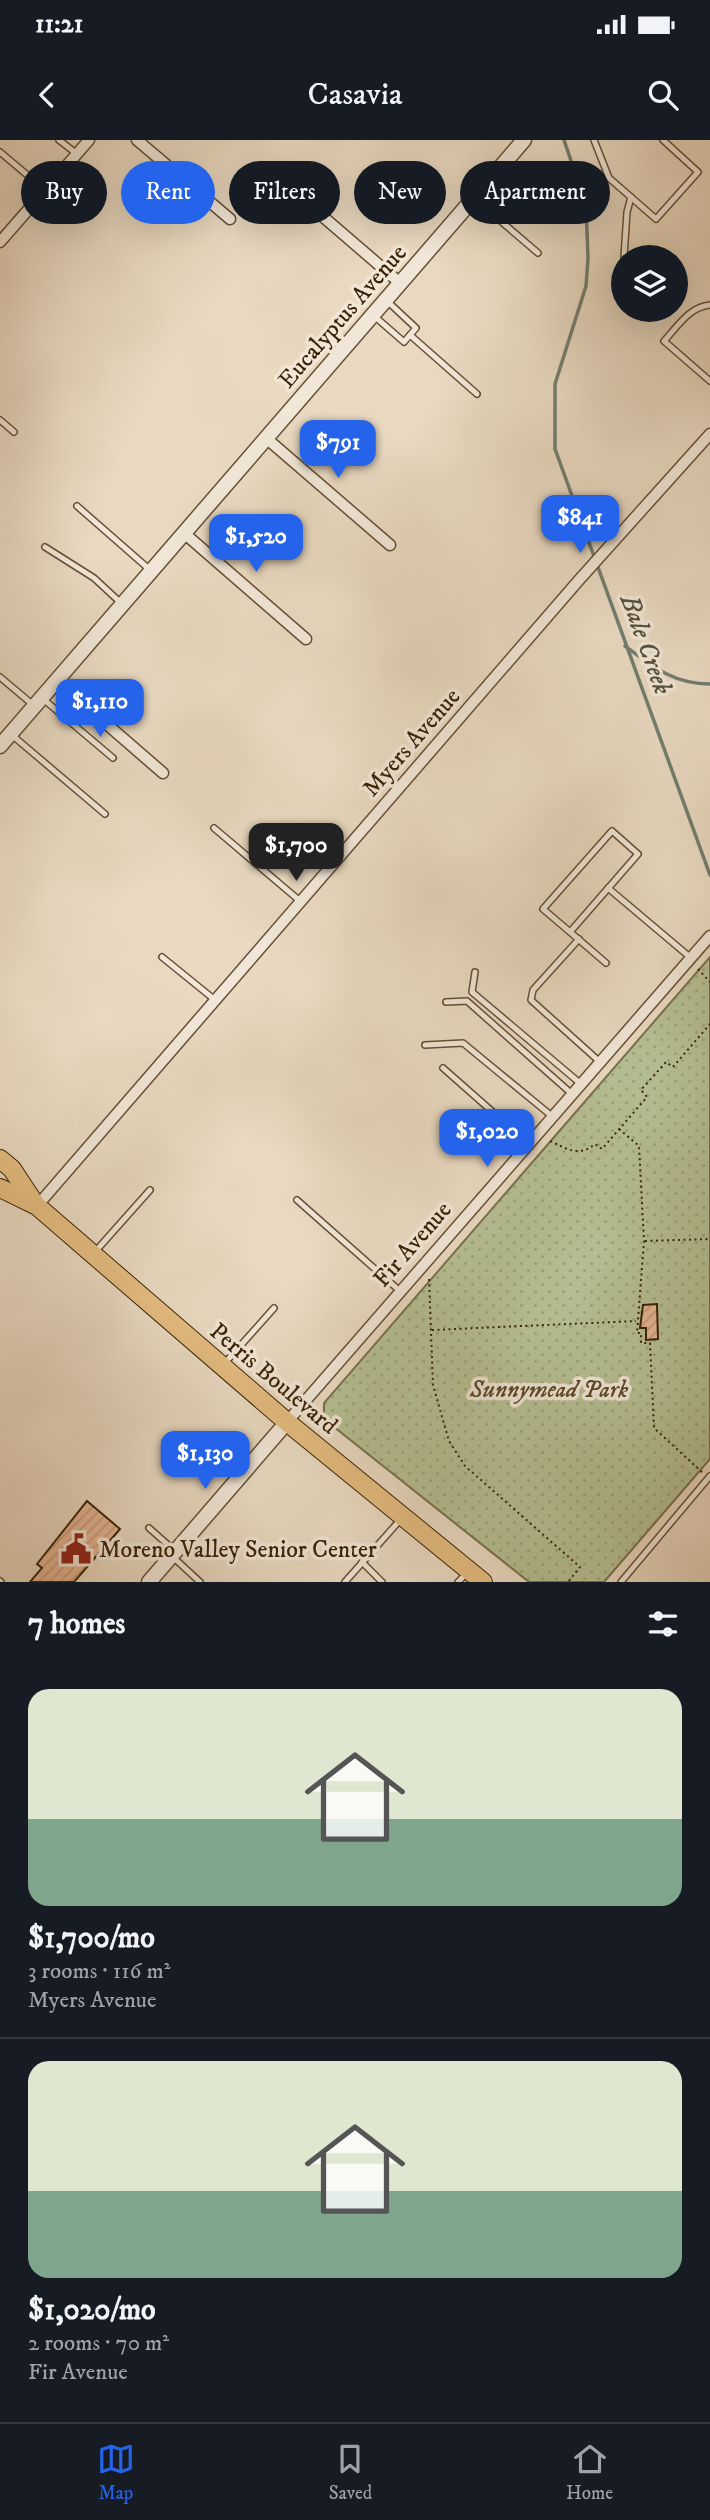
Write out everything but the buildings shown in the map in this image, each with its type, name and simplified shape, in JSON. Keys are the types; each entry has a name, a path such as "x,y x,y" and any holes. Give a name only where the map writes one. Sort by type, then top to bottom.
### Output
{"main road":[{"name":"Perris Boulevard","path":"0,1159 12,1169 37,1206 287,1422 403,1517 470,1578"},
{"name":"Perris Boulevard","path":"0,1188 37,1206"}],"street":[{"path":"137,140 229,218"},
{"name":"Eucalyptus Avenue","path":"506,161 524,140"},
{"path":"71,161 87,141"},
{"name":"Eucalyptus Avenue","path":"0,746 460,214"},
{"path":"0,242 21,218"},
{"path":"331,224 400,283"},
{"name":"Myers Avenue","path":"37,1206 579,580 710,434"},
{"path":"266,438 390,545"},
{"path":"184,533 306,639"},
{"path":"57,681 163,774"},
{"name":"Fir Avenue","path":"149,1582 710,936"}],"lane":[{"path":"59,140 77,154"},
{"path":"594,140 610,178 656,219 698,172 663,140"},
{"path":"0,152 21,170"},
{"path":"625,245 626,212 631,197"},
{"path":"504,224 538,253"},
{"path":"373,315 404,342 416,328 386,300"},
{"path":"710,305 700,306 689,314 664,341 710,381"},
{"path":"410,335 477,394"},
{"path":"0,420 14,432"},
{"path":"77,506 151,571"},
{"path":"45,547 94,578 123,604"},
{"path":"0,677 113,758"},
{"path":"10,734 105,814"},
{"path":"215,828 300,902"},
{"path":"570,932 638,854 612,831 543,909 606,963"},
{"path":"608,888 691,958"},
{"path":"579,939 533,990 531,1000 601,1062"},
{"path":"162,957 215,1000"},
{"path":"475,972 472,992 581,1084"},
{"path":"446,1002 467,1001 572,1094"},
{"path":"425,1045 463,1043 553,1117"},
{"path":"443,1068 529,1144"},
{"path":"92,1255 150,1190"},
{"path":"297,1200 401,1292"},
{"path":"222,1366 274,1308"},
{"path":"621,1582 707,1475"},
{"path":"345,1582 403,1517"},
{"path":"149,1528 200,1582"},
{"path":"362,1562 382,1582"}],"path":[{"path":"698,969 710,982"},
{"path":"550,1141 571,1152 583,1151 595,1144 602,1149 647,1097 641,1090 666,1062 673,1067 710,1024"},
{"path":"619,1129 639,1146 644,1241 638,1322 642,1343 650,1343 654,1428 707,1475"},
{"path":"644,1241 710,1239"},
{"path":"429,1279 433,1385 449,1441 465,1466 580,1567 568,1582"},
{"path":"430,1330 638,1322"}],"green space":[{"name":"Sunnymead Park","path":"710,957 710,1459 604,1582 529,1582 324,1419 324,1403"}],"waterway":[{"name":"Bale Creek","path":"564,140 586,205 588,258 586,286 555,384 555,449 710,875"},
{"path":"625,646 675,678 710,684"}],"place":[{"name":"Moreno Valley Senior Center","path":"76,1549"}]}
